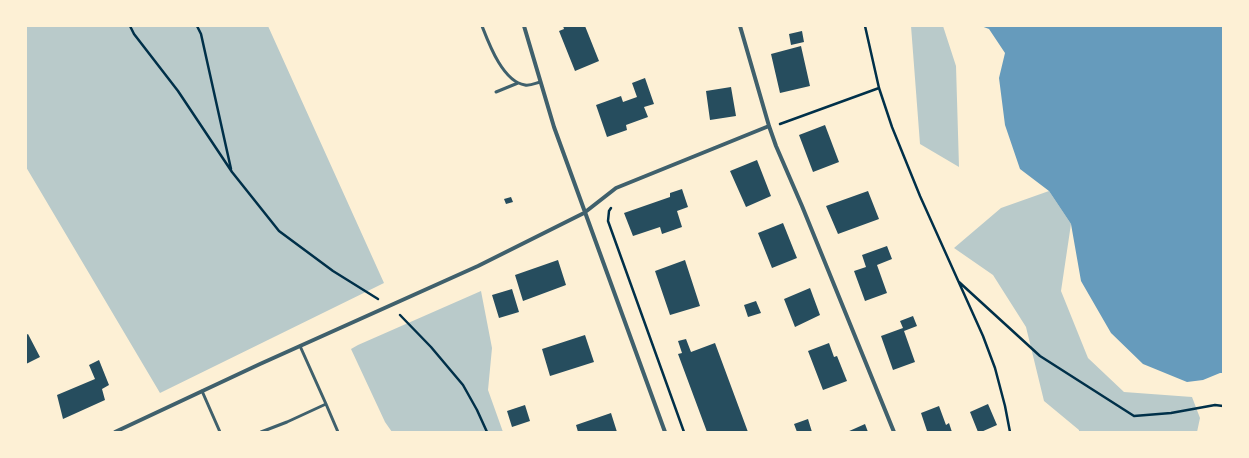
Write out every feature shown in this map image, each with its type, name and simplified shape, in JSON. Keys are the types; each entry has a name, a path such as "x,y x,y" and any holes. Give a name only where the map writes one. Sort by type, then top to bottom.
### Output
{"street":[{"path":"524,26 554,127 584,213 665,432"},
{"path":"740,26 769,126 894,432"},
{"path":"115,432 300,346 478,266 584,213 616,188 769,126"}],"lane":[{"path":"482,26 500,65 508,75 518,83 526,85 540,82"},
{"path":"496,92 518,83"},
{"path":"300,346 338,432"},
{"path":"202,391 220,432"},
{"path":"260,432 287,422 326,404"}],"path":[{"path":"130,26 134,34 178,91 232,172 279,231 333,271 390,305 431,347 463,385 487,432"},
{"path":"197,26 201,34 232,172"},
{"path":"865,26 879,88 892,127 920,196 983,336 1005,406 1010,432"},
{"path":"769,126 783,123 879,88"},
{"path":"612,206 609,211 608,221 684,432"},
{"path":"957,280 1040,356 1134,416 1171,413 1215,405 1223,406"}],"shaded area":[{"path":"26,26 268,26 384,283 160,393 26,167"},
{"path":"911,26 943,26 956,66 959,167 920,144"},
{"path":"1049,191 1071,224 1061,291 1088,358 1124,392 1192,397 1200,418 1197,432 1079,432 1079,430 1044,401 1026,327 993,275 954,248 1001,208"},
{"path":"481,291 492,348 488,390 503,432 392,432 385,422 351,349"}],"water":[{"path":"981,26 1223,26 1223,373 1203,380 1187,382 1143,364 1111,333 1081,281 1071,224 1049,191 1020,169 1005,125 999,78 1005,53 989,29"}],"building":[{"path":"563,26 585,26 599,61 575,71 559,31 564,29"},
{"path":"802,31 804,42 791,45 789,34"},
{"path":"801,46 810,86 780,93 771,54"},
{"path":"645,78 654,104 644,107 648,117 626,125 627,130 607,137 596,105 621,96 623,102 637,97 632,83"},
{"path":"731,87 736,116 710,120 706,91"},
{"path":"825,125 839,162 813,172 799,135"},
{"path":"757,160 771,196 746,207 730,171"},
{"path":"682,189 688,207 677,211 682,227 662,234 660,227 633,236 624,213 670,197 670,193"},
{"path":"868,191 879,219 838,234 826,206"},
{"path":"511,197 513,202 506,204 504,199"},
{"path":"783,223 797,258 772,268 758,233"},
{"path":"887,246 892,259 877,265 887,293 865,301 854,271 866,267 862,255"},
{"path":"558,260 566,285 523,301 515,275"},
{"path":"685,260 700,306 670,315 655,271"},
{"path":"810,288 820,315 795,327 784,299"},
{"path":"512,289 519,312 499,318 492,295"},
{"path":"756,301 761,313 748,317 744,305"},
{"path":"913,316 917,326 904,331 915,362 893,370 881,336 903,328 900,321"},
{"path":"28,334 40,357 26,364 26,335"},
{"path":"585,335 594,362 550,376 542,349"},
{"path":"686,339 691,352 715,343 748,432 707,432 678,354 682,353 678,341"},
{"path":"829,343 834,357 837,356 847,381 823,390 808,351"},
{"path":"99,360 109,385 102,389 105,400 63,419 57,395 95,379 89,365"},
{"path":"988,404 997,425 978,432 970,412"},
{"path":"525,405 530,421 512,427 507,411"},
{"path":"939,406 946,425 949,423 952,432 924,432 927,431 921,413"},
{"path":"611,413 617,432 578,432 576,425"},
{"path":"808,419 812,432 797,432 794,424"},
{"path":"865,424 868,432 847,432"}]}
